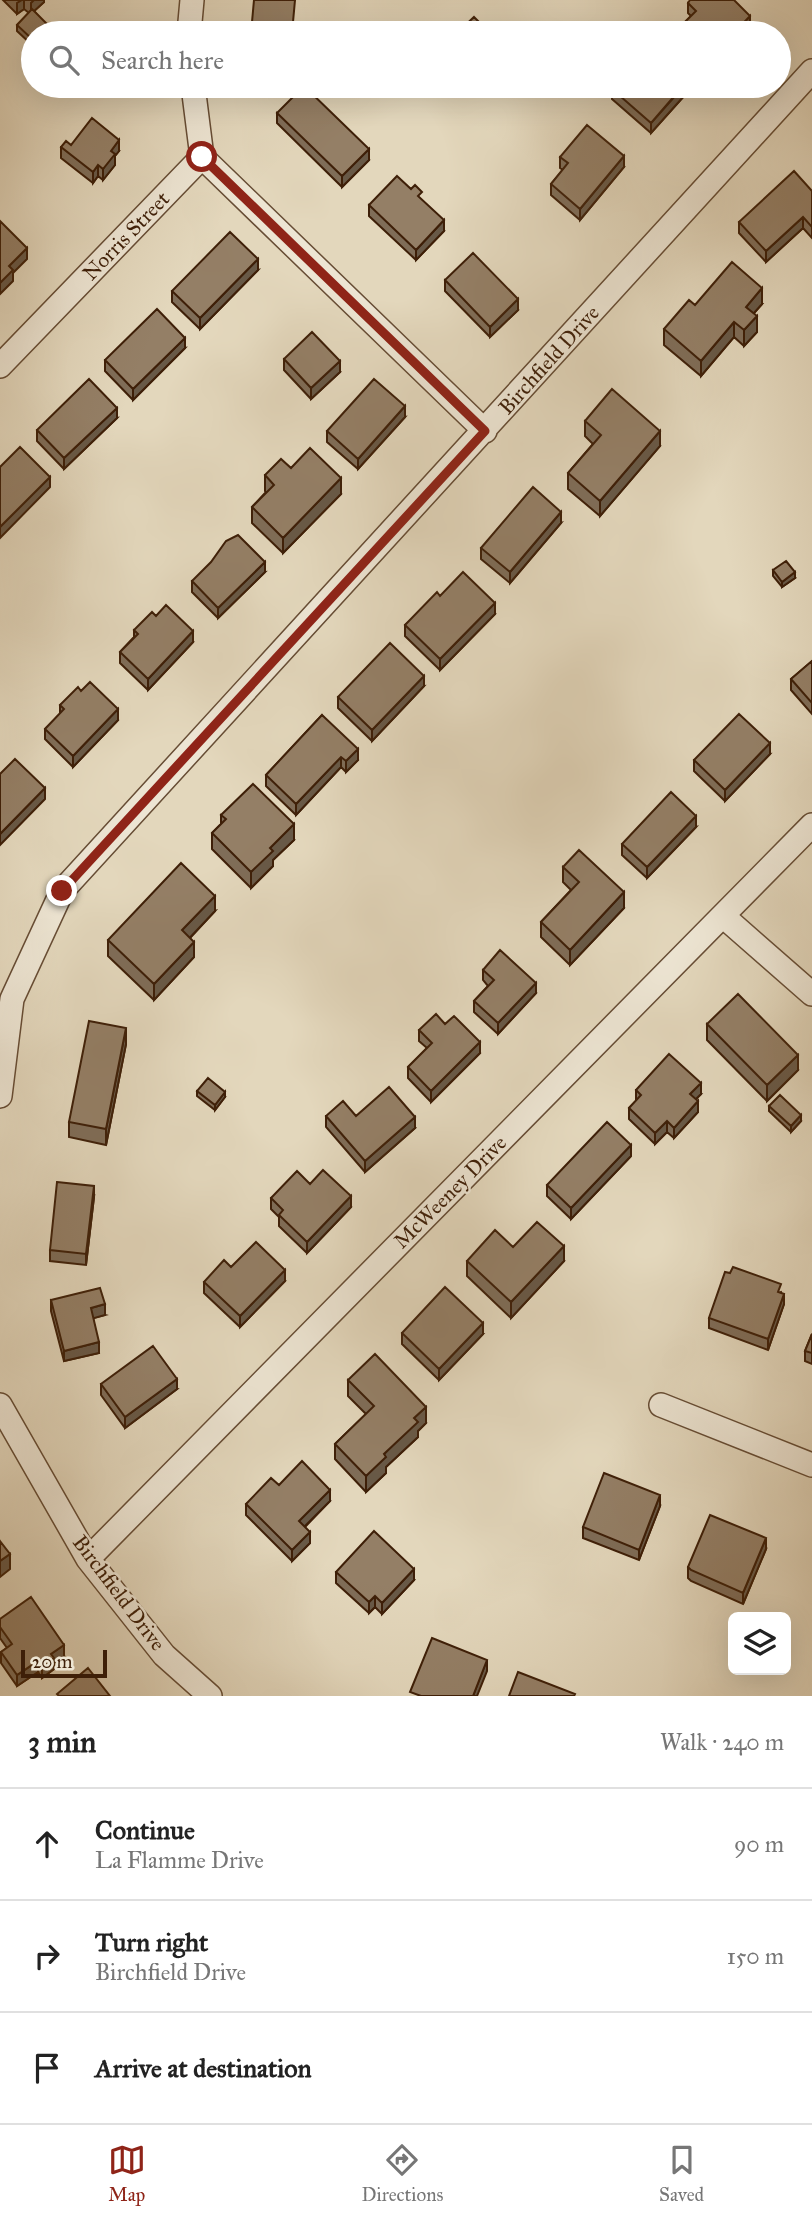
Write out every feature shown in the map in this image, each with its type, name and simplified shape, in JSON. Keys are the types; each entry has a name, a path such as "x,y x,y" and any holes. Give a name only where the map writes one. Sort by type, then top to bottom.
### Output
{"street":[{"path":"190,21 192,0"},
{"name":"Birchfield Drive","path":"791,94 812,71"},
{"path":"195,98 202,157 485,431"},
{"name":"Birchfield Drive","path":"0,1096 12,999 62,891 787,98"},
{"name":"Norris Street","path":"0,366 202,157"},
{"name":"McWeeney Drive","path":"88,1559 812,825"},
{"path":"723,916 812,994"},
{"name":"Birchfield Drive","path":"0,1405 88,1559 164,1655 210,1696"},
{"path":"661,1405 812,1465"}],"building":[{"path":"254,0 295,0 293,21 252,21"},
{"path":"690,0 734,0 750,16 745,21 686,21 696,11 688,3"},
{"path":"32,9 44,21 21,21 21,29 17,25"},
{"path":"292,98 316,98 369,149 342,176 277,113"},
{"path":"622,98 673,98 651,123"},
{"path":"92,118 119,140 111,151 115,154 103,169 98,165 93,172 61,147 66,141 71,145"},
{"path":"587,125 624,156 580,209 551,184 568,163 560,157"},
{"path":"794,171 812,191 812,227 803,217 766,251 739,222"},
{"path":"397,176 411,189 415,185 422,192 418,196 444,220 416,250 369,205"},
{"path":"0,221 27,248 9,266 13,270 0,283"},
{"path":"230,232 258,259 200,318 172,291"},
{"path":"473,253 518,299 490,327 445,280"},
{"path":"732,262 762,288 746,307 757,316 744,330 734,322 701,361 664,329 689,300 695,305"},
{"path":"157,309 185,338 133,389 105,360"},
{"path":"312,332 340,361 311,388 284,359"},
{"path":"89,379 117,408 64,458 37,430"},
{"path":"374,379 405,406 358,459 327,431"},
{"path":"612,389 660,431 600,501 568,473 601,435 585,421"},
{"path":"20,447 50,477 0,527 0,467"},
{"path":"310,448 341,478 283,538 252,507 274,485 265,475 281,459 291,468"},
{"path":"533,487 561,512 510,572 481,548"},
{"path":"238,535 265,562 218,608 192,581 211,562 226,541"},
{"path":"786,561 795,572 782,582 773,570"},
{"path":"463,572 495,603 440,659 405,625 437,592 440,596"},
{"path":"166,605 193,631 148,679 120,652 138,634 134,630 152,612 156,616"},
{"path":"390,643 424,676 372,730 338,697"},
{"path":"812,661 812,703 791,679"},
{"path":"90,682 118,709 73,756 45,729 64,709 60,705 78,687 81,691"},
{"path":"739,714 770,743 725,790 694,760"},
{"path":"322,715 358,749 346,761 341,757 296,804 266,775"},
{"path":"15,759 45,788 0,834 0,774"},
{"path":"253,784 294,824 270,848 273,851 251,872 212,833 226,819 221,815"},
{"path":"671,792 696,816 647,867 622,844"},
{"path":"579,850 624,892 570,950 541,922 579,882 563,867"},
{"path":"181,863 215,896 182,930 194,942 154,984 108,940"},
{"path":"500,950 536,983 498,1023 474,1001 494,980 483,970"},
{"path":"738,994 798,1055 767,1085 707,1024"},
{"path":"436,1014 445,1024 454,1016 480,1042 431,1091 408,1067 432,1043 419,1030"},
{"path":"89,1021 126,1028 106,1129 69,1122"},
{"path":"669,1054 701,1083 690,1094 698,1101 674,1128 667,1121 655,1133 629,1108 641,1095 636,1090"},
{"path":"208,1078 225,1092 215,1105 197,1091"},
{"path":"389,1087 415,1117 365,1161 326,1116 343,1101 356,1116"},
{"path":"780,1095 801,1115 791,1126 769,1106"},
{"path":"607,1122 631,1145 571,1208 547,1185"},
{"path":"323,1170 351,1196 307,1242 279,1215 283,1210 271,1198 297,1171 310,1184"},
{"path":"57,1182 94,1186 86,1254 50,1250"},
{"path":"537,1222 564,1246 511,1302 467,1261 495,1230 513,1247"},
{"path":"256,1242 285,1270 240,1316 204,1282 224,1260 231,1267"},
{"path":"733,1267 781,1284 778,1292 784,1294 768,1339 709,1318 725,1272 730,1273"},
{"path":"445,1287 483,1323 439,1369 402,1333"},
{"path":"100,1288 105,1304 91,1308 99,1342 64,1351 51,1300"},
{"path":"812,1334 812,1353 805,1351"},
{"path":"153,1346 177,1379 125,1417 101,1384"},
{"path":"375,1354 426,1407 414,1418 418,1422 384,1454 386,1457 366,1476 335,1444 374,1406 348,1380"},
{"path":"302,1461 330,1490 299,1521 310,1532 292,1550 246,1504 271,1478 279,1485"},
{"path":"604,1473 660,1495 639,1550 583,1527"},
{"path":"710,1515 766,1538 743,1593 688,1567"},
{"path":"374,1531 414,1569 382,1603 375,1596 369,1602 336,1572"},
{"path":"0,1541 10,1554 0,1561"},
{"path":"31,1597 64,1645 51,1654 54,1658 42,1667 38,1661 17,1675 1,1652 12,1644 0,1627 0,1619"},
{"path":"432,1638 487,1660 473,1696 421,1696 410,1692"},
{"path":"88,1668 110,1696 57,1694"},
{"path":"518,1672 575,1694 509,1696"}],"route":[{"path":"62,891 485,431 202,157"}]}
